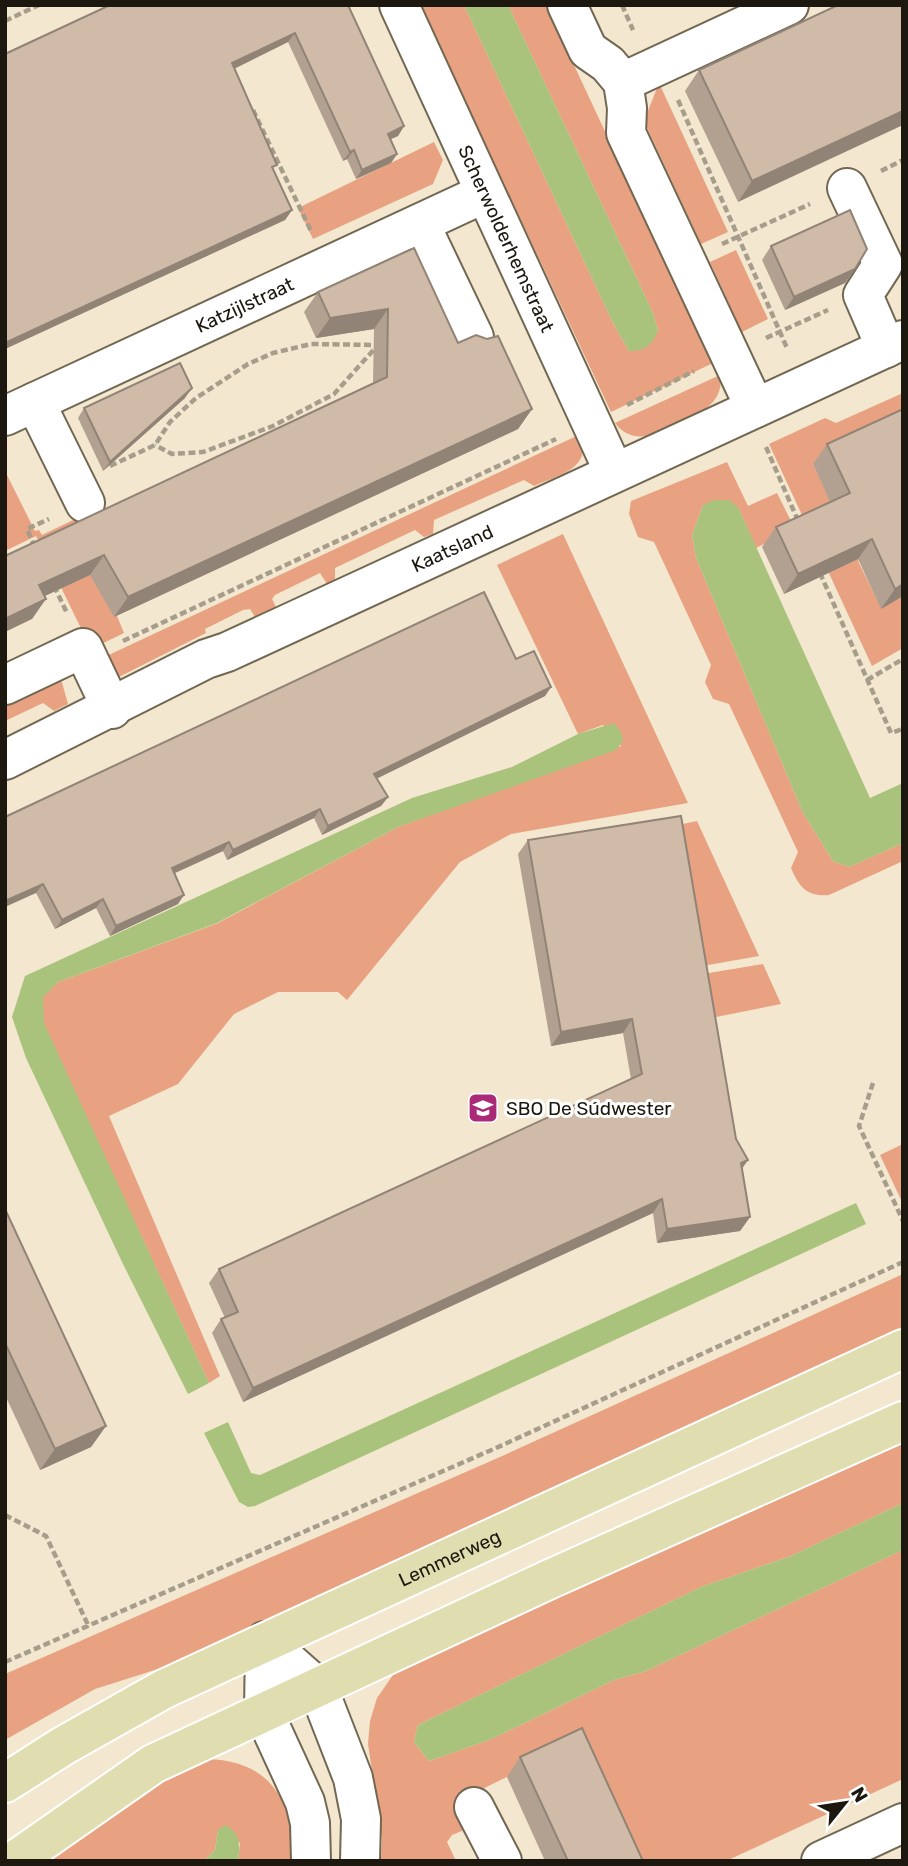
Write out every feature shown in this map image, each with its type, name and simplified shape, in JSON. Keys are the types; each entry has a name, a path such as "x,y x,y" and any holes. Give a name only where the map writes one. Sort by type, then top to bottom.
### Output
{"main road":[{"name":"Lemmerweg","path":"5,1783 63,1746 164,1689 903,1349"},
{"path":"14,1861 153,1764 550,1579 903,1421"}],"street":[{"name":"Scherwolderhemstraat","path":"399,5 614,471"},
{"path":"567,5 588,50 608,64 623,82 627,108 626,133 755,408"},
{"path":"623,82 789,5"},
{"path":"847,188 883,264 863,295 894,344"},
{"name":"Katzijlstraat","path":"20,409 485,193"},
{"path":"420,224 474,337"},
{"name":"Kaatsland","path":"5,760 112,709 127,698 176,673 240,646 894,344"},
{"path":"20,409 80,493"},
{"path":"5,685 85,653 112,709"},
{"path":"265,1641 318,1688 358,1799 360,1861"},
{"path":"265,1641 264,1713 305,1802 311,1861"},
{"path":"474,1807 502,1861"},
{"path":"821,1861 903,1824"}],"path":[{"path":"5,21 39,5"},
{"path":"662,64 779,332 805,385"},
{"path":"251,108 328,266"},
{"path":"687,262 903,160"},
{"path":"50,577 85,653 591,423 729,353 863,295"},
{"path":"155,445 173,454 203,452 273,426 334,394 378,345 390,339"},
{"path":"38,553 27,529 155,445 170,422 196,398 248,364 273,353 311,344 378,345"},
{"path":"755,408 761,435 803,533"},
{"path":"819,570 891,733 903,729"},
{"path":"867,680 903,659"},
{"path":"873,1083 859,1126 903,1221"},
{"path":"5,1662 496,1448 903,1262"},
{"path":"5,1515 46,1536 89,1627"}],"shaded area":[{"path":"420,5 464,5 613,323 629,351 658,331 653,313 508,5 546,5 713,363 611,412"},
{"path":"464,5 508,5 653,313 658,331 650,344 643,349 629,351 613,323"},
{"path":"659,83 728,232 701,244 644,121"},
{"path":"434,142 443,160 433,184 313,239 298,208"},
{"path":"736,250 768,319 742,332 710,262"},
{"path":"720,375 720,388 716,398 708,407 686,420 651,435 641,436 627,433 615,423"},
{"path":"903,393 903,421 813,464 835,512 889,542 858,561 881,608 903,596 903,648 872,666 769,444 825,418 836,423"},
{"path":"583,433 582,455 578,463 564,473 534,486 524,480 434,520 433,534 424,537 415,530 335,568 335,580 327,584 320,573 275,595 272,599 276,607 255,617 250,609 243,610 205,629 206,633 111,681 98,660"},
{"path":"727,462 748,506 777,493 795,529 756,548 738,507 703,505 692,535 696,558 803,813 833,861 849,867 903,843 903,861 829,895 809,892 794,875 791,868 798,852 729,704 713,699 705,682 711,665 654,542 638,537 629,514 631,501"},
{"path":"5,471 35,531 39,530 42,535 98,508 124,608 113,615 117,616 124,633 91,649 36,536 5,551"},
{"path":"714,500 729,500 738,507 870,798 903,783 903,843 849,867 833,861 803,813 696,558 692,535 703,505"},
{"path":"563,534 688,803 511,834 460,862 347,1000 338,992 278,992 234,1014 178,1084 109,1116 220,1376 209,1383 43,1023 42,997 58,982 218,923 398,827 621,746 603,725 578,734 497,565"},
{"path":"61,679 68,704 54,711 43,703 5,721 5,705"},
{"path":"614,723 621,732 623,741 616,750 398,827 217,923 58,982 43,997 44,1023 209,1383 188,1394 122,1262 26,1058 12,1017 25,976 412,798 512,767 578,734"},
{"path":"697,821 759,956 697,967 673,826"},
{"path":"763,964 781,1004 706,1019 697,975"},
{"path":"903,1144 903,1204 880,1155"},
{"path":"856,1203 866,1224 255,1506 248,1507 239,1502 204,1433 228,1422 251,1473 260,1475"},
{"path":"903,1274 903,1334 180,1662 95,1689 5,1740 5,1674 500,1457"},
{"path":"903,1432 903,1503 791,1556 701,1587 418,1725 414,1742 429,1761 489,1740 614,1680 646,1671 903,1550 903,1779 726,1861 623,1861 570,1746 466,1797 469,1828 452,1835 447,1842 456,1861 381,1861 382,1839 368,1744 370,1721 377,1698 393,1675 465,1634"},
{"path":"903,1503 903,1550 646,1671 614,1680 489,1740 429,1761 414,1742 418,1725 701,1587 791,1556"},
{"path":"209,1759 249,1768 264,1777 275,1789 289,1821 295,1861 238,1861 240,1843 218,1830 215,1850 204,1861 31,1861 175,1768"},
{"path":"225,1825 237,1836 238,1861 204,1861 215,1850 218,1830"}],"building":[{"path":"110,5 348,5 404,126 388,134 397,154 362,170 354,150 350,152 295,33 232,63 277,165 272,167 292,210 5,343 5,54"},
{"path":"838,5 903,5 903,111 752,181 699,70"},
{"path":"850,210 867,249 855,269 794,297 771,246"},
{"path":"414,248 458,343 476,335 487,339 498,336 532,409 128,597 104,555 39,585 46,599 5,619 5,556 387,377 388,309 330,318 318,292"},
{"path":"180,363 192,388 110,462 84,408"},
{"path":"903,409 903,584 895,589 872,539 798,574 776,527 850,493 827,444"},
{"path":"484,592 516,659 534,651 551,687 374,774 388,797 328,826 320,809 233,850 229,842 172,868 184,895 116,926 103,899 62,920 43,884 5,901 5,817"},
{"path":"681,816 736,1139 748,1160 741,1163 750,1217 667,1229 662,1199 253,1388 221,1319 238,1312 219,1269 642,1074 632,1019 561,1032 528,840"},
{"path":"5,1209 106,1426 55,1449 5,1343"},
{"path":"582,1728 643,1861 568,1861 520,1757"}],"place":[{"name":"SBO De Súdwester","path":"483,1108"}]}
